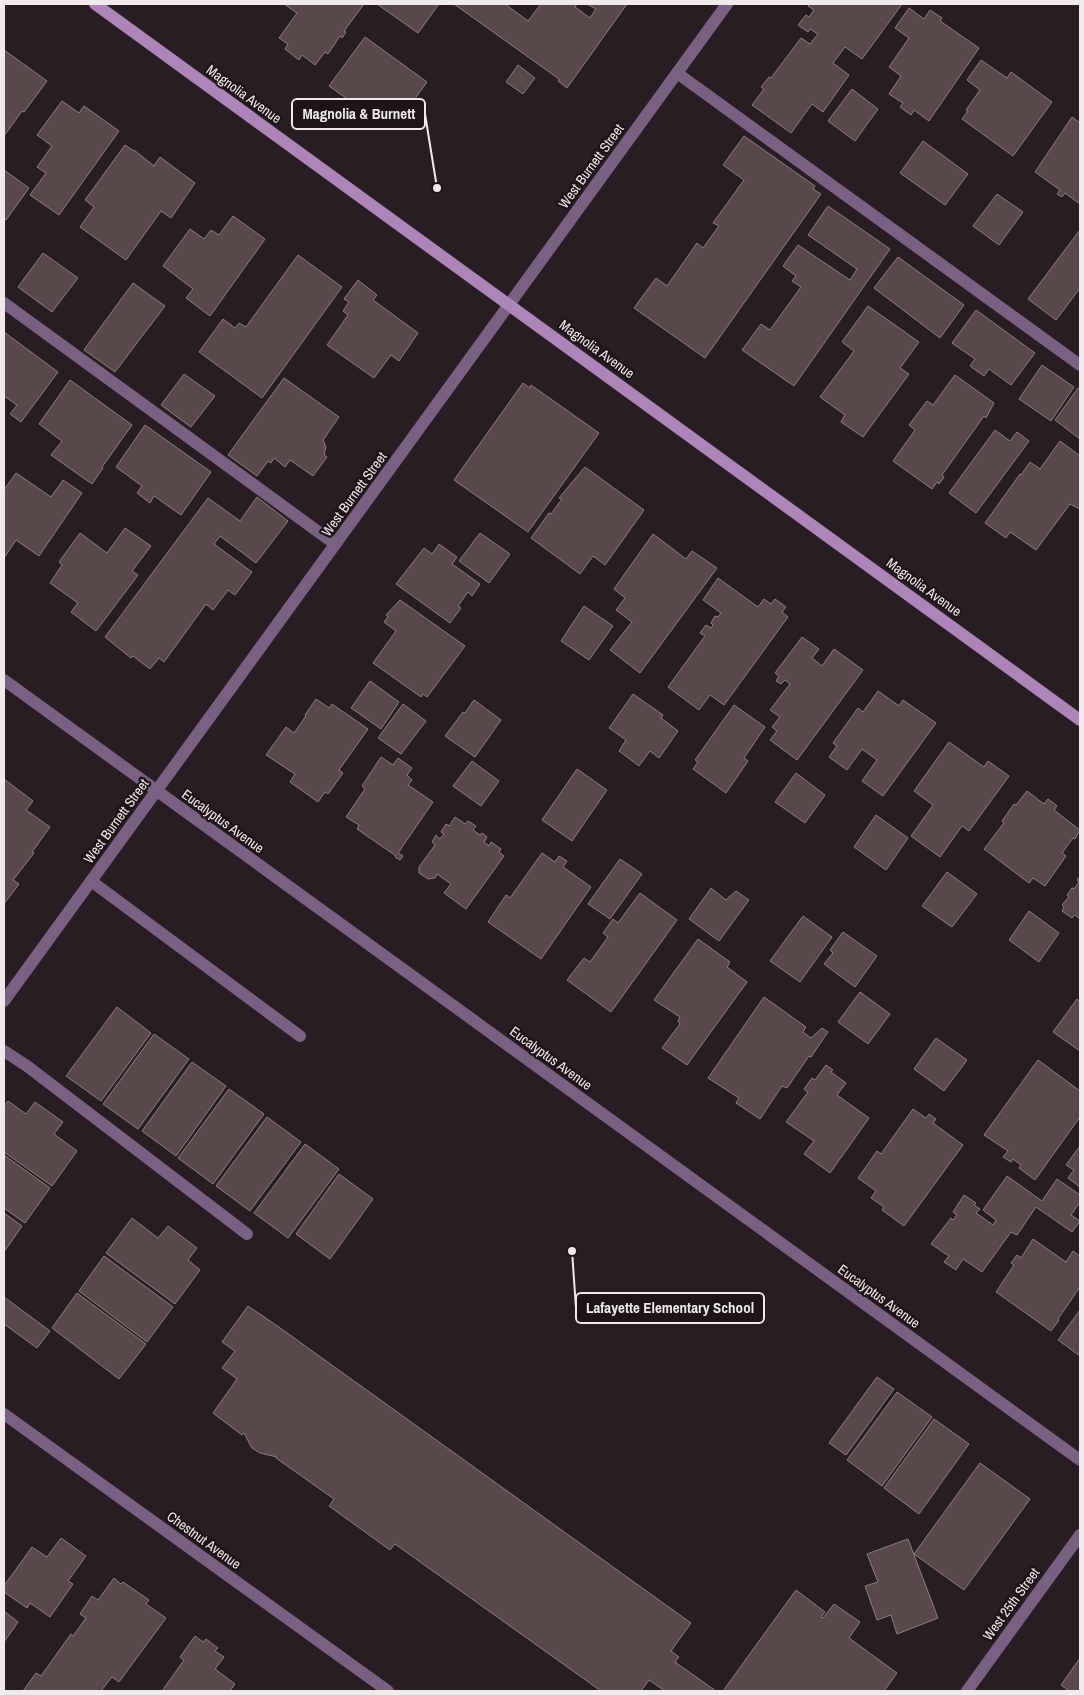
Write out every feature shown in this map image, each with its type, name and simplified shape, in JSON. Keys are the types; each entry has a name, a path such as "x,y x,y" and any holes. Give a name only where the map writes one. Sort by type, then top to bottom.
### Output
{"street":[{"name":"Magnolia Avenue","path":"95,4 1080,720"},
{"name":"West Burnett Street","path":"4,1001 727,4"},
{"path":"677,73 1080,365"},
{"path":"4,303 336,544"},
{"name":"Eucalyptus Avenue","path":"4,680 1080,1460"},
{"path":"91,881 300,1036"},
{"path":"4,1051 27,1066 247,1234"},
{"name":"Chestnut Avenue","path":"4,1414 388,1691"},
{"name":"West 25th Street","path":"967,1691 1080,1535"}],"building":[{"path":"284,4 364,4 344,31 346,32 342,38 340,36 328,54 325,52 315,65 302,55 299,60 285,49 288,44 279,38 297,13"},
{"path":"377,4 439,4 418,33"},
{"path":"454,4 505,4 528,21 541,4 577,4 575,7 590,18 596,9 587,4 627,4 567,88 558,81 559,79"},
{"path":"810,4 902,4 862,59 845,47 833,63 849,75 823,112 812,104 791,133 752,105 764,89 761,87 769,77 771,78 801,38 810,44 818,34 810,29 808,32 798,25 806,15 809,17 814,10 808,6"},
{"path":"909,8 924,19 930,10 942,18 940,21 979,48 929,121 914,110 911,115 900,107 903,103 889,94 901,76 889,67 909,38 895,28"},
{"path":"365,37 427,82 396,125 381,114 377,120 329,86"},
{"path":"4,50 47,81 4,136"},
{"path":"981,60 1007,78 1011,72 1052,102 1013,156 962,119 980,90 967,80"},
{"path":"518,65 535,78 523,94 506,82"},
{"path":"852,89 878,109 855,141 828,121"},
{"path":"62,101 79,113 84,106 119,131 59,215 30,195 46,173 37,167 52,146 37,135"},
{"path":"1072,117 1080,123 1080,204 1065,193 1062,197 1057,194 1060,190 1035,172"},
{"path":"744,136 815,186 813,189 821,194 705,358 634,308 656,278 667,286 697,243 703,248 719,226 713,223 744,180 723,165"},
{"path":"923,141 968,174 945,205 900,173"},
{"path":"125,145 154,166 160,157 195,183 171,218 161,211 126,260 80,227 94,207 85,200"},
{"path":"4,170 29,188 6,220 4,218"},
{"path":"997,194 1023,212 999,245 973,226"},
{"path":"828,206 890,249 794,386 742,350 761,324 770,330 801,287 792,281 796,276 783,266 798,245 850,280 857,269 808,235"},
{"path":"233,216 265,239 210,316 186,298 193,289 163,266 190,229 204,239 211,230 219,235"},
{"path":"1080,230 1080,288 1056,320 1028,299"},
{"path":"43,253 78,278 52,312 18,287"},
{"path":"298,255 342,287 262,398 199,352 223,319 235,328 239,323 246,327"},
{"path":"898,257 964,305 940,338 874,288"},
{"path":"358,280 377,295 373,300 418,333 399,361 391,355 374,378 327,345 348,315 343,311 349,302 344,299"},
{"path":"133,283 165,306 115,372 84,350"},
{"path":"868,306 919,342 900,368 909,374 863,437 841,422 845,415 820,397 854,351 842,342"},
{"path":"976,310 1035,353 1011,385 989,369 984,376 970,366 975,359 952,343"},
{"path":"4,332 58,372 21,422 10,414 17,405 4,396"},
{"path":"1042,365 1074,387 1051,421 1019,399"},
{"path":"184,374 215,396 191,427 161,405"},
{"path":"955,375 994,403 986,418 984,416 942,475 944,477 939,484 937,482 932,489 893,461 915,430 909,425 927,401 933,405"},
{"path":"284,378 339,417 323,440 326,447 324,455 327,457 313,476 290,460 285,467 274,458 271,463 268,461 257,476 228,455"},
{"path":"70,380 132,425 92,484 51,455 62,441 39,424"},
{"path":"523,383 530,388 531,385 599,433 528,532 454,480"},
{"path":"1078,388 1080,390 1080,439 1055,420"},
{"path":"145,425 211,472 181,515 154,496 150,503 137,493 142,486 116,467"},
{"path":"995,430 1010,441 1017,432 1029,441 976,513 949,493"},
{"path":"1060,441 1080,456 1080,509 1070,504 1036,550 1010,532 1006,538 985,523 1030,462 1040,469"},
{"path":"585,467 644,510 605,565 593,556 580,574 531,538 562,499 559,498"},
{"path":"16,473 51,497 63,480 82,493 39,556 16,540 4,558 4,490"},
{"path":"257,497 288,521 256,563 220,536 214,544 252,572 235,595 228,590 213,610 206,604 164,662 159,658 150,669 133,656 131,658 105,637 208,498 240,521"},
{"path":"125,528 151,546 132,571 138,575 96,631 71,612 78,603 50,583 62,565 59,562 80,533 107,553"},
{"path":"480,533 510,554 489,583 459,561"},
{"path":"653,534 686,559 692,551 717,568 640,673 610,650 632,622 616,610 625,598 614,589"},
{"path":"439,544 457,557 452,564 480,584 472,596 468,592 458,606 461,608 450,623 396,584 424,548 432,554"},
{"path":"718,578 758,607 764,599 771,604 775,599 786,607 782,612 788,617 724,705 710,695 699,710 668,687 705,636 700,633 706,625 711,628 713,625 711,623 715,616 718,617 721,613 703,600"},
{"path":"400,600 465,646 427,697 423,694 421,697 373,663 396,631 384,622 388,617 386,615"},
{"path":"584,606 613,626 589,660 561,641"},
{"path":"802,637 819,649 812,658 822,666 834,649 863,670 797,760 770,740 777,731 772,727 780,717 770,710 790,684 785,680 781,684 776,681 779,676 775,673"},
{"path":"370,681 399,702 381,729 351,708"},
{"path":"878,691 899,706 903,700 936,723 883,796 862,781 877,760 862,749 847,770 829,757 837,746 833,743 858,708 863,712"},
{"path":"633,694 663,715 661,718 678,731 659,758 650,751 639,766 619,751 626,740 609,728"},
{"path":"316,699 329,708 332,704 368,729 339,770 343,773 328,794 325,792 318,802 290,782 295,774 266,755 286,727 294,733"},
{"path":"474,700 501,720 475,757 445,736"},
{"path":"403,704 426,721 401,754 378,738"},
{"path":"734,705 765,727 744,758 748,761 726,793 693,769 698,762 695,760"},
{"path":"949,742 984,767 988,761 1009,776 969,831 962,826 940,857 911,836 933,805 914,791"},
{"path":"381,757 393,765 398,758 412,768 407,775 412,780 408,785 433,802 398,853 403,856 400,860 357,829 359,825 346,817 365,789 362,786"},
{"path":"472,761 499,781 481,806 453,786"},
{"path":"577,769 607,790 572,841 542,820"},
{"path":"796,773 825,795 805,823 775,802"},
{"path":"4,779 33,801 26,810 50,827 32,852 34,853 13,880 19,884 4,904"},
{"path":"1027,791 1044,804 1048,799 1057,806 1054,810 1080,830 1075,839 1073,838 1062,853 1066,856 1045,886 1033,878 1029,883 984,849 1004,823 1002,821 1014,804 1016,805"},
{"path":"876,815 908,838 886,870 854,847"},
{"path":"455,817 465,824 468,821 476,826 473,830 487,837 484,842 489,846 491,842 501,849 499,852 504,856 466,909 444,893 451,884 437,874 435,878 428,879 419,873 419,867 435,845 432,842 436,835 440,839 444,834 441,832 446,824 449,826"},
{"path":"542,853 555,862 559,856 567,861 563,867 591,887 541,959 488,922 506,895 510,898"},
{"path":"620,859 642,874 610,919 588,904"},
{"path":"947,872 977,894 952,927 922,906"},
{"path":"1080,876 1080,919 1075,915 1072,918 1062,911 1064,907 1062,905 1069,897 1067,895 1072,888 1074,889 1079,882 1077,880"},
{"path":"711,888 726,900 736,891 749,900 719,941 689,919"},
{"path":"640,893 677,920 611,1012 567,980 584,958 590,962 608,937 603,933 613,919 618,923"},
{"path":"1029,911 1059,933 1039,962 1009,940"},
{"path":"803,916 832,937 800,982 770,961"},
{"path":"843,932 877,956 855,987 824,964 833,953 830,950"},
{"path":"698,939 730,962 727,967 747,982 687,1065 662,1048 680,1024 678,1021 680,1017 654,1000"},
{"path":"860,992 890,1014 868,1044 838,1022"},
{"path":"764,997 806,1027 803,1032 811,1038 822,1028 828,1032 787,1088 782,1086 760,1119 736,1103 739,1098 708,1078"},
{"path":"1077,999 1080,1002 1080,1051 1053,1032"},
{"path":"117,1007 151,1033 101,1101 66,1076"},
{"path":"154,1034 189,1059 138,1129 103,1104"},
{"path":"936,1038 967,1060 944,1091 914,1069"},
{"path":"1038,1060 1080,1091 1080,1117 1035,1180 1019,1168 1021,1165 1013,1159 1011,1162 1003,1157 1008,1151 984,1135"},
{"path":"192,1062 226,1086 176,1156 142,1131"},
{"path":"826,1065 833,1070 831,1072 846,1083 837,1095 869,1118 830,1173 804,1154 814,1141 786,1122 808,1092 804,1089 812,1078 815,1080"},
{"path":"229,1089 264,1114 213,1184 178,1158"},
{"path":"8,1101 26,1114 35,1102 63,1122 54,1134 77,1151 52,1186 4,1152 4,1106"},
{"path":"913,1109 926,1118 929,1114 936,1119 933,1123 963,1145 904,1226 882,1210 884,1207 871,1198 876,1191 858,1178 877,1151 881,1154"},
{"path":"267,1117 301,1142 250,1211 216,1186"},
{"path":"305,1144 339,1169 288,1238 254,1213"},
{"path":"1080,1146 1080,1187 1068,1178 1074,1170 1066,1165"},
{"path":"4,1155 50,1188 25,1223 4,1208"},
{"path":"339,1174 373,1199 330,1259 296,1234"},
{"path":"1007,1176 1042,1201 1057,1179 1080,1195 1080,1202 1071,1215 1080,1221 1072,1232 1036,1207 1017,1235 1011,1232 982,1272 963,1259 956,1270 944,1262 949,1256 931,1244 951,1218 953,1220 957,1215 953,1212 964,1195 976,1203 974,1205 980,1209 976,1213 993,1225 996,1220 983,1210"},
{"path":"4,1213 22,1226 4,1252"},
{"path":"132,1218 158,1238 168,1226 197,1248 188,1260 200,1270 175,1304 106,1253"},
{"path":"1033,1239 1066,1262 1073,1251 1080,1256 1080,1287 1051,1331 996,1292 1014,1265 1011,1263 1017,1255 1021,1258"},
{"path":"104,1256 173,1307 147,1342 79,1291"},
{"path":"77,1293 146,1344 119,1379 52,1328"},
{"path":"4,1297 50,1331 37,1348 4,1324"},
{"path":"248,1306 691,1623 671,1651 679,1657 675,1662 716,1691 665,1691 649,1680 641,1691 601,1691 395,1544 390,1550 329,1506 334,1499 277,1457 260,1453 252,1448 244,1433 242,1435 213,1413 237,1379 222,1368 235,1351 222,1342"},
{"path":"1080,1310 1080,1356 1058,1340"},
{"path":"877,1377 894,1389 846,1455 829,1443"},
{"path":"897,1392 932,1417 882,1486 847,1460"},
{"path":"934,1419 969,1444 919,1514 884,1488"},
{"path":"980,1463 1030,1499 964,1590 914,1554"},
{"path":"61,1538 86,1556 68,1581 73,1584 50,1617 30,1603 27,1608 4,1592 4,1586 32,1547 47,1557"},
{"path":"908,1539 938,1618 897,1634 891,1615 877,1620 865,1586 878,1582 867,1554"},
{"path":"114,1578 149,1600 146,1604 166,1618 119,1682 112,1677 101,1691 23,1691 36,1673 41,1676 71,1634 73,1636 86,1618 80,1614 92,1596 98,1600"},
{"path":"796,1590 825,1612 821,1617 823,1618 834,1604 860,1622 849,1638 897,1673 884,1691 723,1691"},
{"path":"4,1611 18,1622 4,1642"},
{"path":"195,1636 203,1642 206,1639 218,1648 215,1651 224,1657 215,1669 235,1684 230,1691 162,1691 184,1660 180,1657"},
{"path":"1080,1658 1080,1691 1069,1691 1061,1685"}],"place":[{"name":"Magnolia & Burnett","path":"437,188"},
{"name":"Lafayette Elementary School","path":"572,1251"}]}
